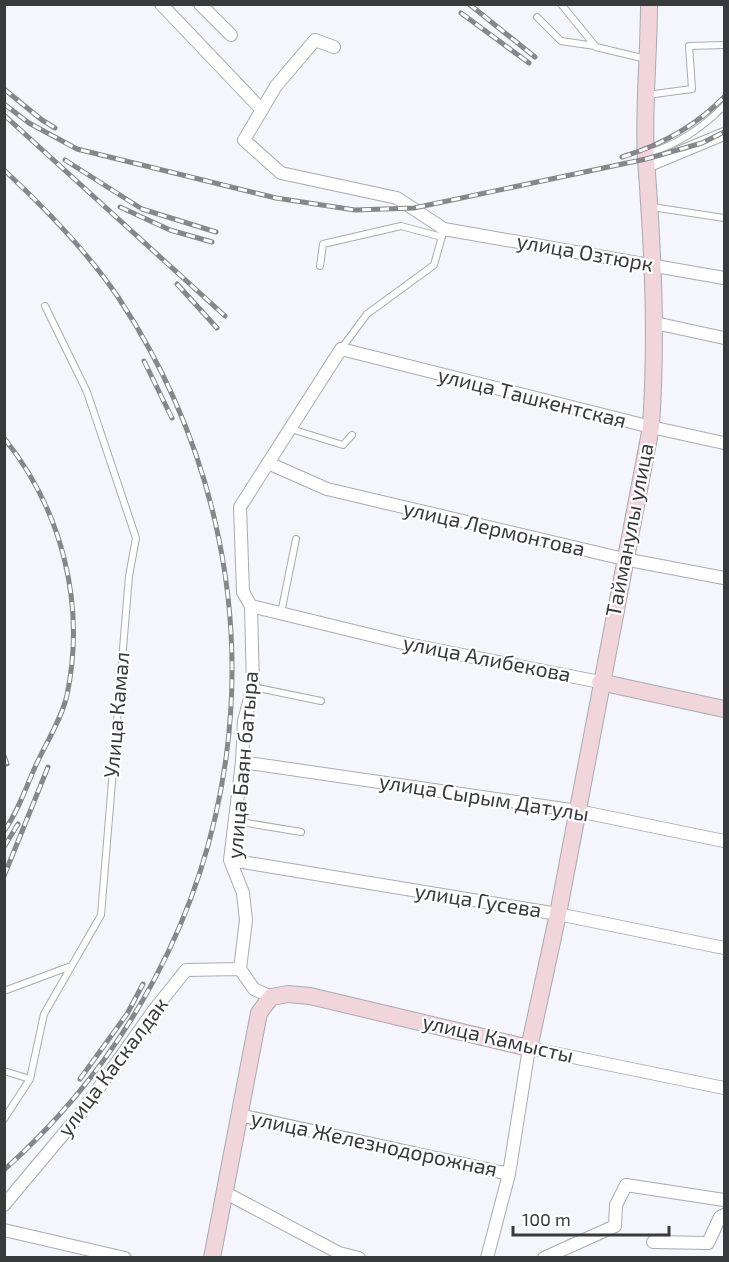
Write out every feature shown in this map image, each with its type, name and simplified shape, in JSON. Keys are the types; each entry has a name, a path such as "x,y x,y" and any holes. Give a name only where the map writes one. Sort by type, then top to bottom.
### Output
{"street":[{"path":"161,4 262,110"},
{"path":"200,4 231,35"},
{"name":"Тайманулы улица","path":"529,1048 558,914 600,682 651,427 655,265 647,160 649,4"},
{"path":"334,47 315,40 276,86 244,140 281,173 397,198 443,233"},
{"path":"647,160 724,134"},
{"name":"улица Озтюрк","path":"443,233 655,265 724,278"},
{"path":"655,323 724,338"},
{"name":"улица Ташкентская","path":"341,350 724,443"},
{"name":"улица Баян батыра","path":"240,969 246,920 243,893 230,860 242,762 244,721 253,687 251,606 243,592 240,507 341,350"},
{"name":"улица Лермонтова","path":"268,463 327,489 624,559 724,578"},
{"name":"улица Алибекова","path":"251,606 407,644 600,682 724,710"},
{"name":"улица Сырым Датулы","path":"242,762 578,812 724,841"},
{"name":"улица Гусева","path":"230,860 558,914 724,948"},
{"path":"212,1257 259,1013 271,997 254,989 240,969"},
{"name":"улица Каскалдак","path":"4,1205 81,1113 154,1010 186,970 240,969"},
{"name":"улица Камысты","path":"271,997 288,994 310,996 529,1048 724,1088"},
{"path":"487,1257 508,1174 529,1048"},
{"name":"улица Железнодорожная","path":"239,1115 508,1174"},
{"path":"544,1257 615,1226 616,1205 626,1185 724,1200"},
{"path":"224,1192 341,1255 359,1257"},
{"path":"653,1242 708,1243 720,1217 724,1215"},
{"path":"4,1230 125,1257"}],"lane":[{"path":"561,4 596,46"},
{"path":"537,17 561,41 596,46 649,60"},
{"path":"647,95 692,89 689,46 724,45"},
{"path":"647,160 703,126 724,106"},
{"path":"651,207 724,218"},
{"path":"321,266 323,244 401,226 443,233 434,265 367,314 341,350"},
{"name":"Улица Камал","path":"4,1119 30,1079 44,1014 101,915 129,576 136,537 87,392 45,306"},
{"path":"290,428 343,445 352,435"},
{"path":"281,613 296,539"},
{"path":"253,687 321,701"},
{"path":"235,822 301,832"},
{"path":"4,991 72,966"},
{"path":"4,1071 30,1079"}],"railway":[{"path":"469,4 535,57"},
{"path":"461,13 529,63"},
{"path":"4,89 55,128"},
{"path":"622,157 650,147 690,126 724,97"},
{"path":"4,104 29,123 77,149 276,198 355,210 414,208 646,159 702,143 724,132"},
{"path":"4,115 225,316"},
{"path":"65,160 142,209 216,232"},
{"path":"4,170 65,231 106,280 118,297 177,407 215,521 231,638 226,755 201,869 155,978 89,1079 4,1170"},
{"path":"120,207 170,230 212,242"},
{"path":"177,284 217,328"},
{"path":"144,361 172,418"},
{"path":"4,438 24,466 41,496 54,527 71,593 73,627 72,661 65,704 18,808 4,831"},
{"path":"4,756 7,764"},
{"path":"4,876 48,767"},
{"path":"4,847 18,824"},
{"path":"80,1079 127,1014 143,984"}]}
